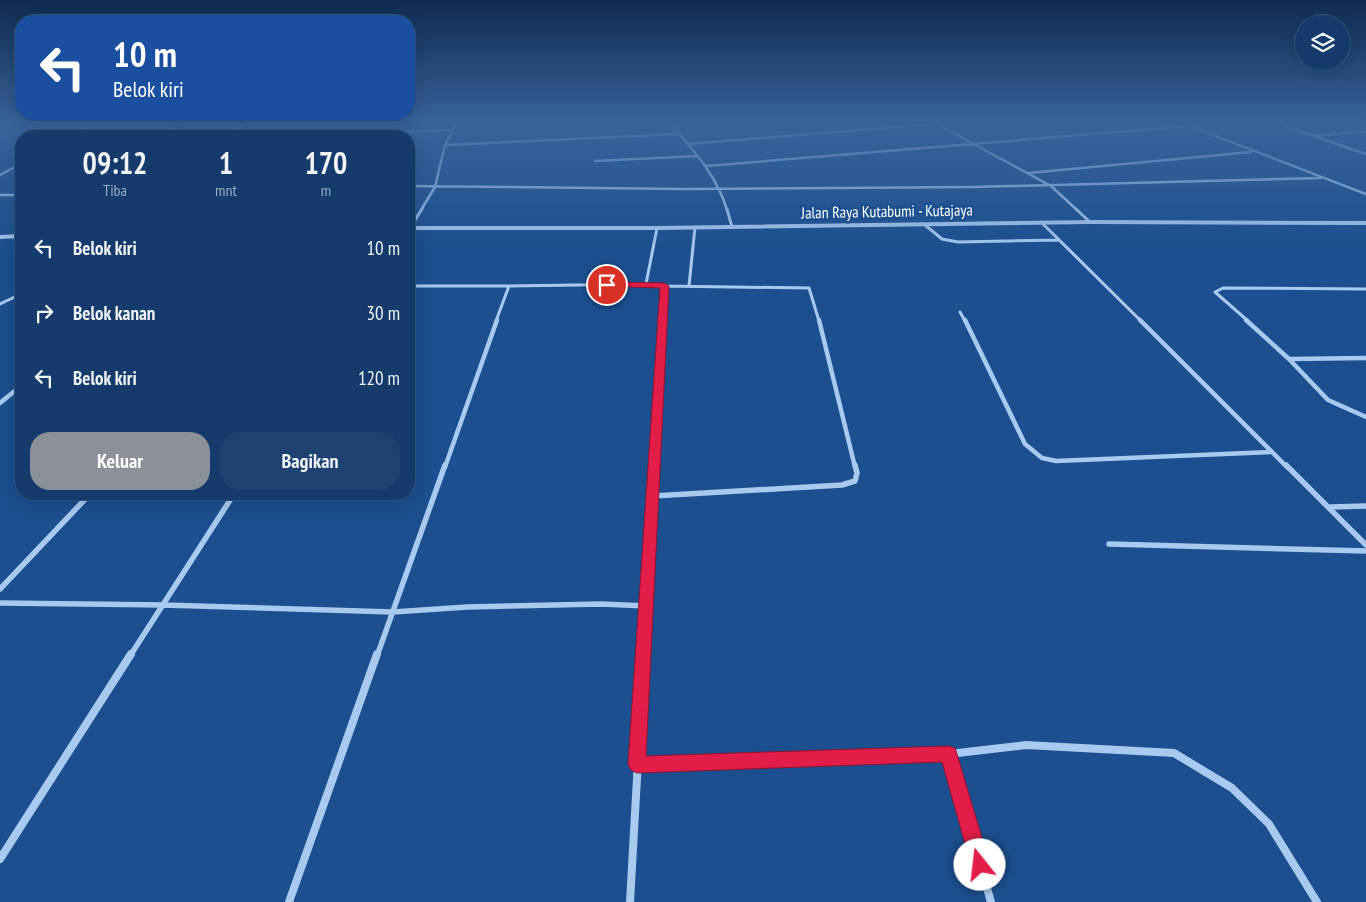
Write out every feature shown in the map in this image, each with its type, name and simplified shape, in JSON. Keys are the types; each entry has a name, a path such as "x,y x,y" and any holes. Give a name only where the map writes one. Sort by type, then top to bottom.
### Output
{"street":[{"path":"415,219 435,187 440,166"},
{"path":"706,166 722,189 732,227"},
{"path":"1015,166 1051,186 1090,222"},
{"path":"1029,173 1102,166"},
{"path":"1289,166 1366,194"},
{"path":"0,176 15,167"},
{"path":"415,186 722,189 1051,186 1321,178"},
{"path":"0,195 15,195"},
{"path":"1041,222 1272,452 1330,507 1366,545"},
{"name":"Jalan Raya Kutabumi - Kutajaya","path":"415,228 657,228 1041,222 1366,223"},
{"path":"925,225 942,239 958,242 1059,240"},
{"path":"689,286 695,227"},
{"path":"646,284 657,228"},
{"path":"0,237 15,236"},
{"path":"415,286 646,284 664,286 808,288 813,297 857,473 855,481 842,485 653,496"},
{"path":"289,902 509,286"},
{"path":"630,902 664,286"},
{"path":"1366,289 1223,288 1215,292 1289,359 1328,400 1366,417"},
{"path":"0,304 15,297"},
{"path":"960,312 977,341 1025,444 1042,458 1056,461 1272,452"},
{"path":"1289,359 1366,358"},
{"path":"0,403 15,391"},
{"path":"0,589 84,500"},
{"path":"0,859 230,500"},
{"path":"1330,507 1366,506"},
{"path":"1109,544 1366,551"},
{"path":"0,603 164,605 393,612 468,606 601,604 647,606"},
{"path":"637,764 948,754 1026,745 1174,753 1232,788 1269,824 1317,902"},
{"path":"948,754 991,902"}],"route":[{"path":"607,285 646,284 664,286 637,764 948,754 980,865"}]}
